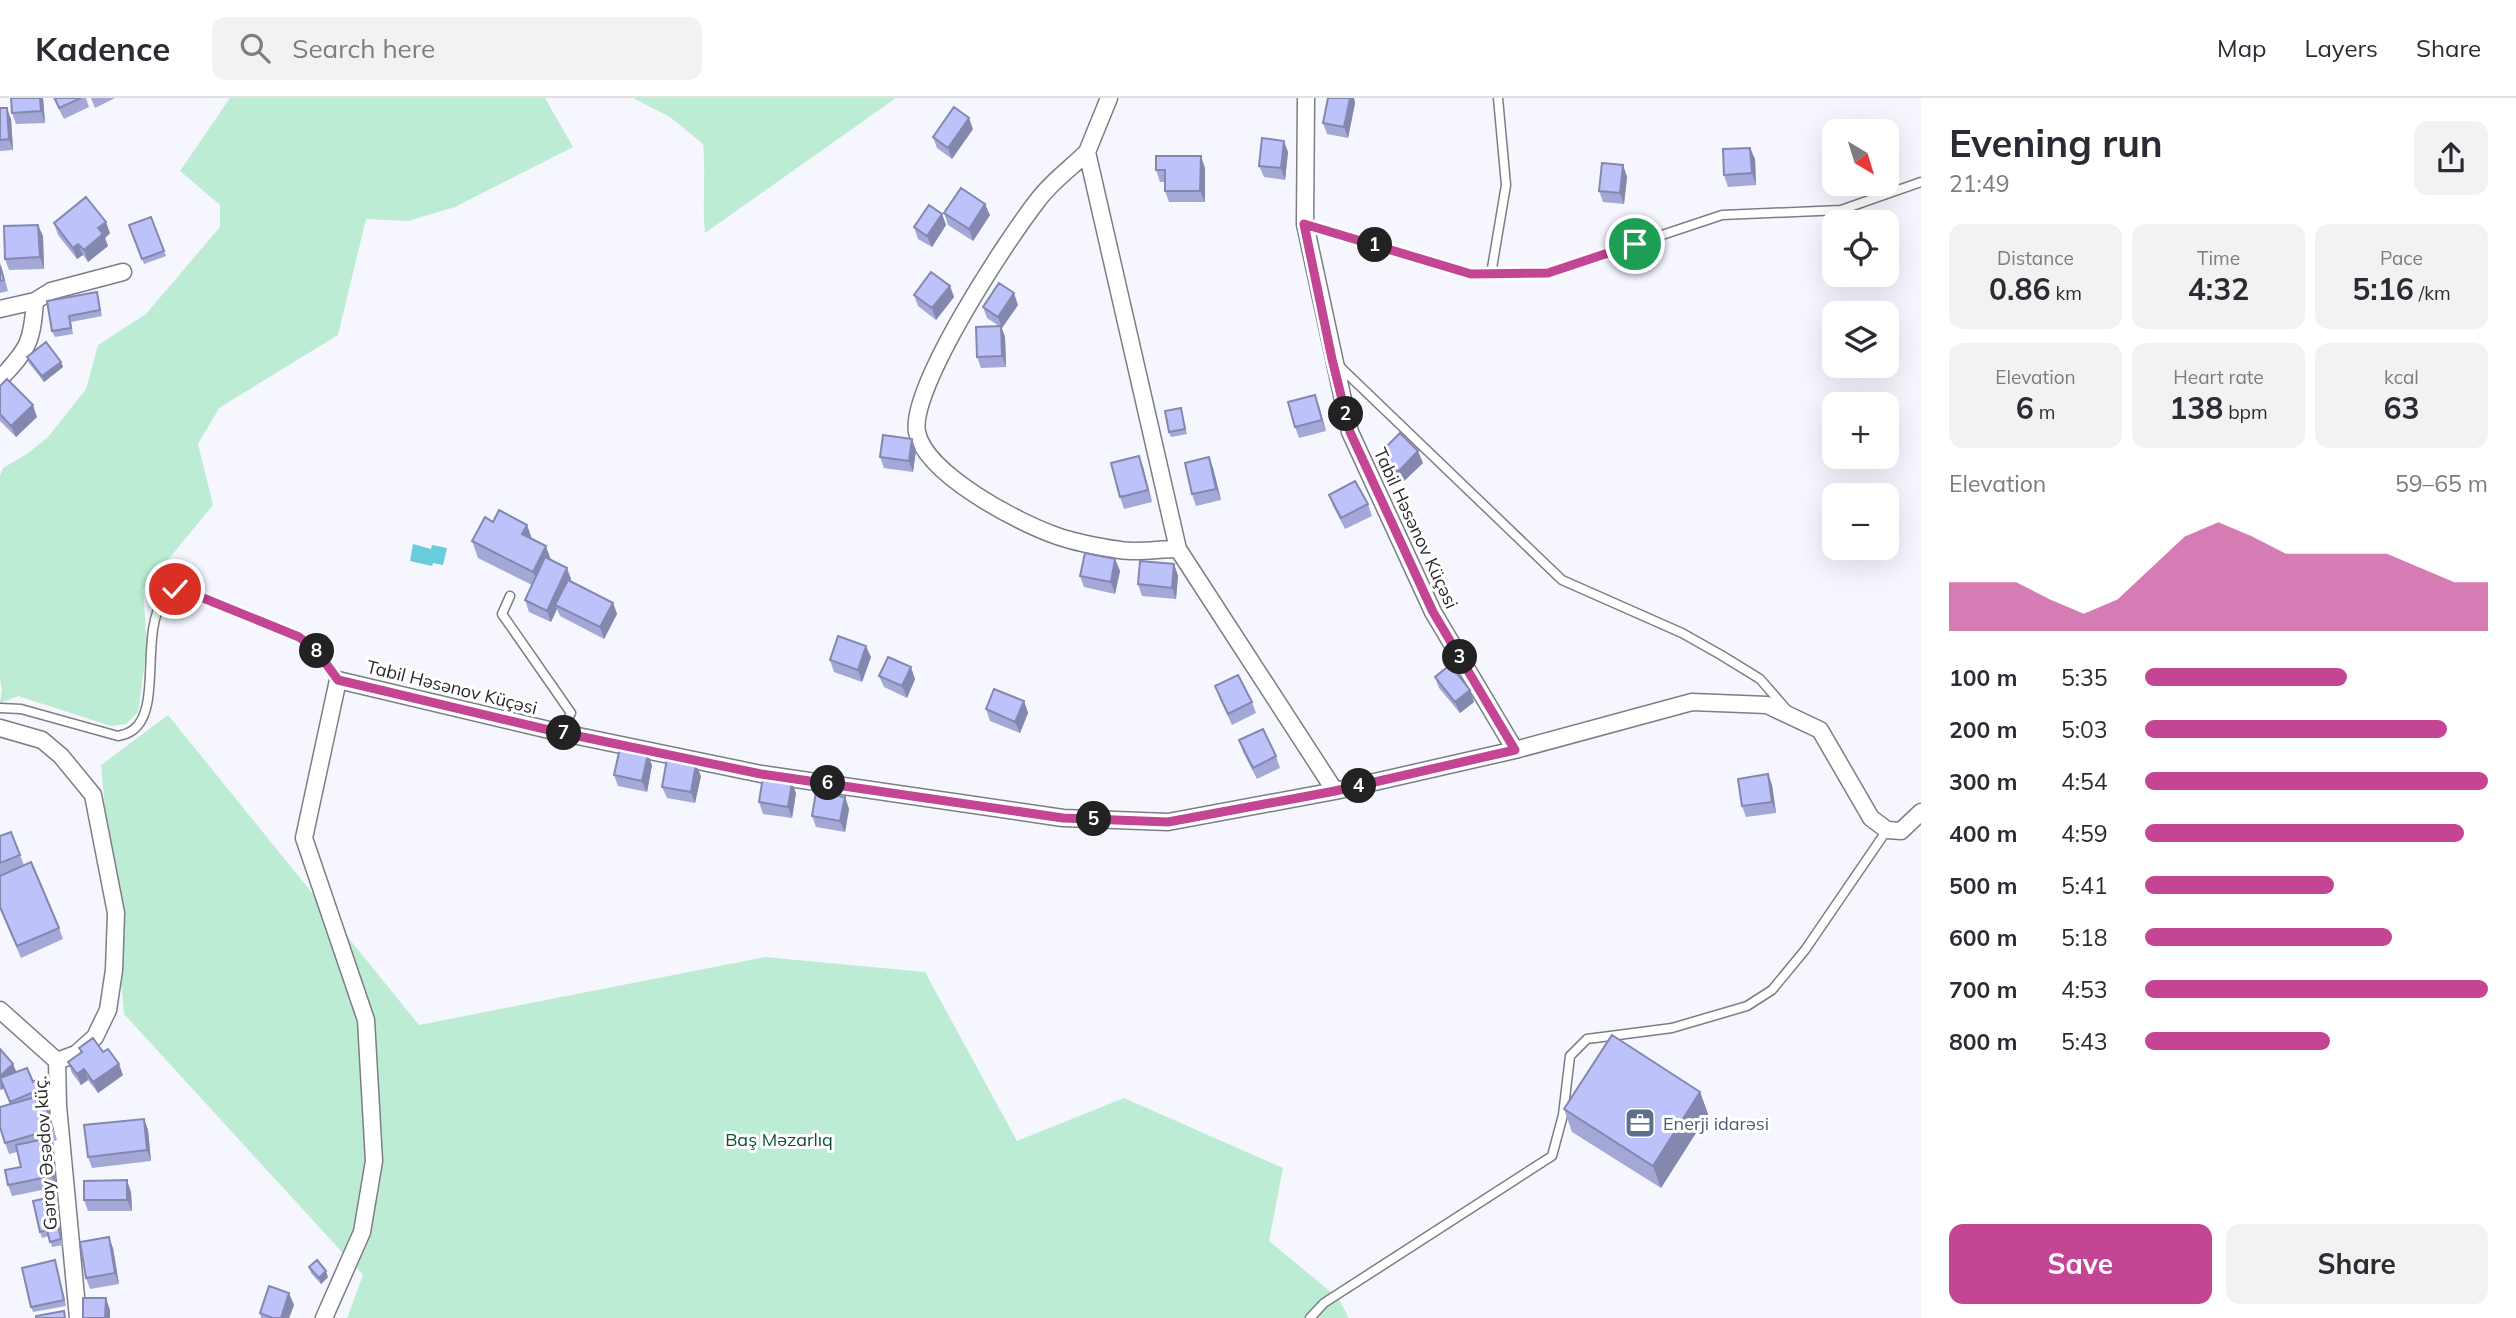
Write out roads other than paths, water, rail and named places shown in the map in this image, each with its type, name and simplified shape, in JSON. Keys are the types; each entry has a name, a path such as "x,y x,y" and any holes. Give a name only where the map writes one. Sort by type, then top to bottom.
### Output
{"street":[{"path":"1109,98 1087,152 1039,198 969,301 924,391 916,430 923,449 945,472 997,509 1058,536 1122,550 1178,549"},
{"name":"Tabil Həsənov Küçəsi","path":"1306,98 1304,224 1350,432 1433,612 1515,750"},
{"path":"1087,152 1178,549 1335,791"},
{"path":"0,309 35,301 51,291 123,272"},
{"path":"0,379 25,352 34,326 35,301"},
{"path":"324,1318 362,1232 374,1161 366,1020 304,838 338,680"},
{"name":"Tabil Həsənov Küçəsi","path":"338,680 549,730 761,774 1063,818 1168,822 1335,791 1515,750 1692,702 1767,705 1820,730 1871,818 1887,830"},
{"path":"0,727 42,740 61,756 93,794 116,913 114,970 108,1010 95,1037 76,1054 57,1061"},
{"path":"1887,830 1901,831 1921,812"},
{"name":"Gəray Əsədov küç.","path":"0,1010 57,1061 58,1106 78,1318"}],"lane":[{"path":"1491,274 1506,185 1498,98"},
{"path":"1304,224 1471,274 1548,273 1721,215 1841,210 1921,182"},
{"path":"1332,359 1562,580 1682,633 1721,655 1760,679 1794,718"},
{"path":"0,708 21,709 118,736 133,731 143,719 147,705 152,626 163,600 175,589 186,591 299,637 316,650 338,680"},
{"path":"510,596 502,614 571,713 567,721 549,730"},
{"path":"1310,1318 1324,1303 1552,1156 1563,1115 1570,1056 1587,1039 1671,1028 1747,1006 1772,990 1805,950 1887,830"}],"water":[{"path":"413,544 431,549 432,545 447,548 443,565 433,563 432,566 410,561"}],"place":[{"name":"Enerji idarəsi","path":"1640,1123"}],"park label":[{"name":"Baş Məzarlıq","path":"779,1139"}]}
